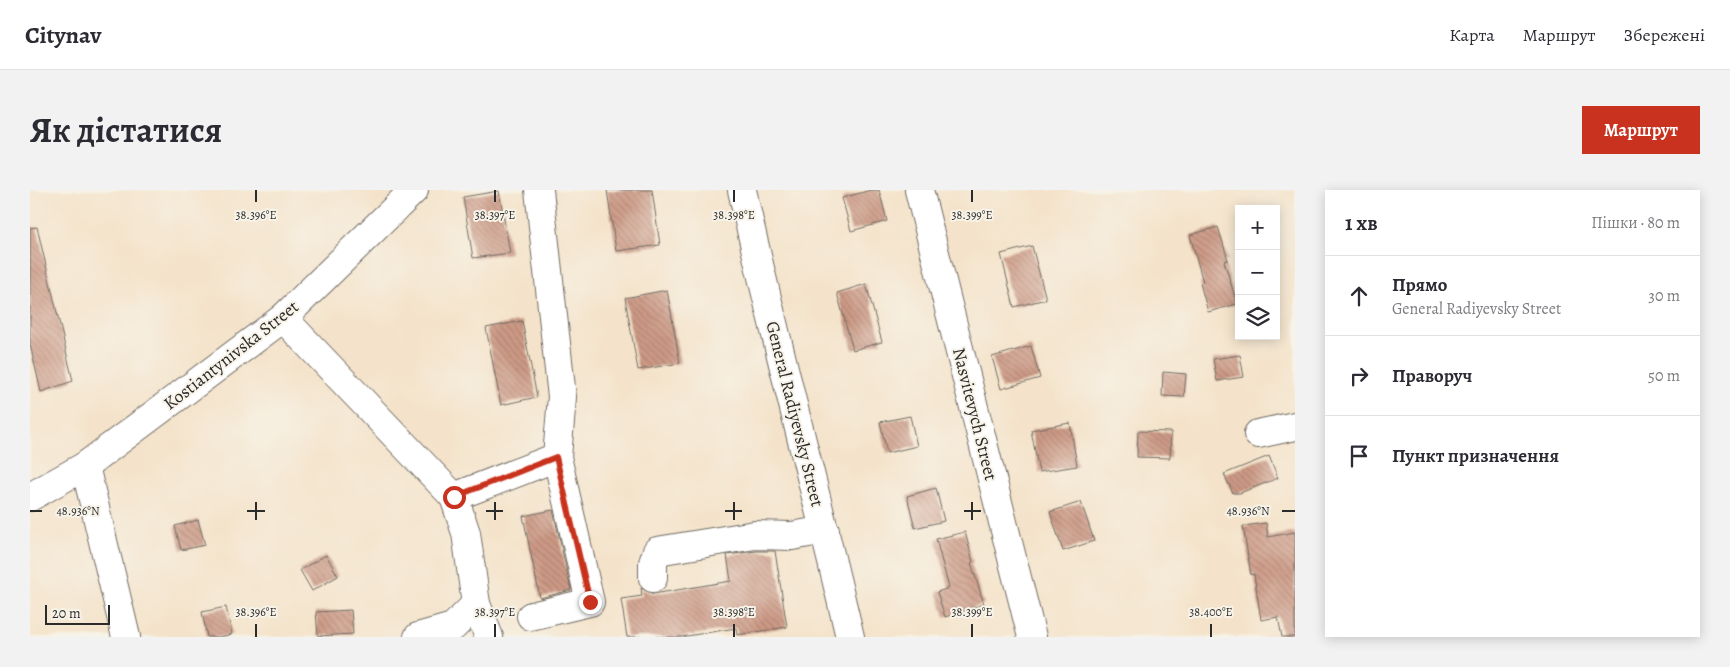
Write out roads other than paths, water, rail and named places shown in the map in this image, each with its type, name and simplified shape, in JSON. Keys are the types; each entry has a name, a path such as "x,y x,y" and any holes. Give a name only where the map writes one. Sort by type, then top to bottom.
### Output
{"street":[{"name":"Kostiantynivska Street","path":"32,492 85,466 283,318 414,190"},
{"path":"532,616 590,602 556,457 562,397 539,190"},
{"name":"General Radiyevsky Street","path":"742,190 770,316 825,530 850,637"},
{"name":"Nasvitevych Street","path":"919,190 1032,637"},
{"path":"283,318 454,497 466,533 476,604 489,637"},
{"path":"1258,434 1295,426"},
{"path":"454,497 556,457"},
{"path":"85,466 126,637"},
{"path":"653,578 653,564 657,551 755,535 792,536 825,530"},
{"path":"418,637 453,627 476,604"}]}
